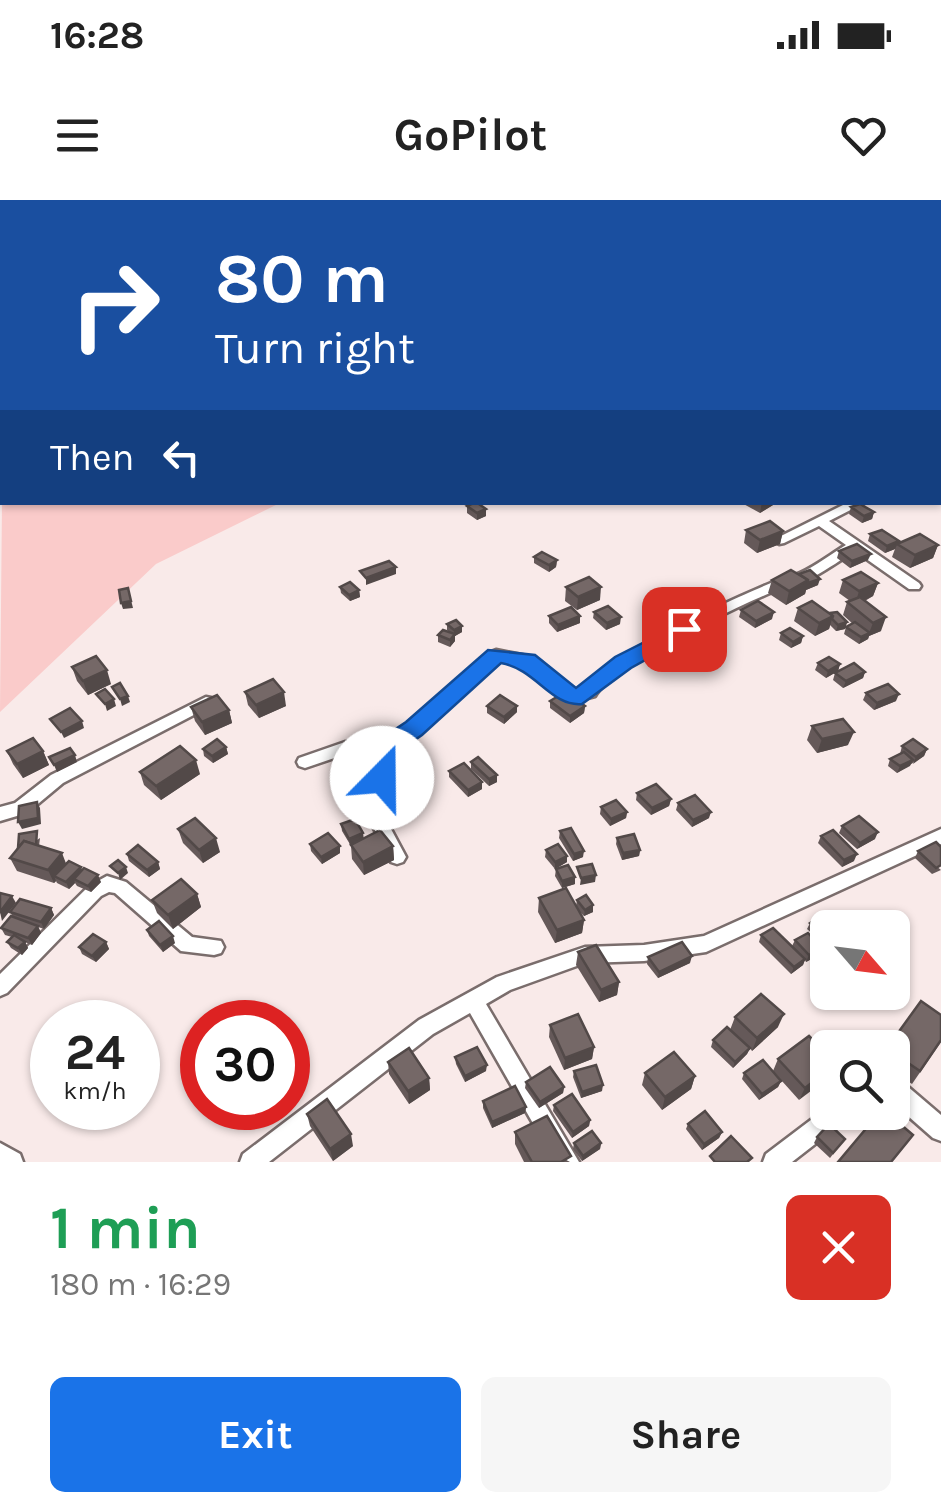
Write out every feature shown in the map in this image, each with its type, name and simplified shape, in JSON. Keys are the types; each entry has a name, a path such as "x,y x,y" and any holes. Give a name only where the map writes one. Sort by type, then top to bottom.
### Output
{"street":[{"path":"779,540 854,505"},
{"path":"821,522 914,586"},
{"path":"397,857 369,803 382,778 375,761 378,752 414,728 496,655 528,660 572,697 582,696 623,663 778,584 807,575 856,544"},
{"path":"0,814 20,808 56,778 216,696"},
{"path":"305,762 345,748 378,752"},
{"path":"251,1162 426,1027 504,983 586,954 644,953 706,944 941,836"},
{"path":"0,988 94,891 107,884 120,887 188,944 214,947"},
{"path":"473,1000 568,1162"},
{"path":"910,1103 941,1130"},
{"path":"774,1162 815,1130"},
{"path":"0,1154 12,1162"}],"shaded area":[{"path":"2,505 276,505 156,564 0,712"}],"building":[{"path":"480,505 486,509 477,513 467,506"},
{"path":"862,505 874,512 864,516 851,507"},
{"path":"770,521 783,531 760,540 746,530"},
{"path":"882,530 899,541 887,546 870,534"},
{"path":"920,534 938,545 915,555 897,544"},
{"path":"857,544 871,554 852,561 839,551"},
{"path":"542,552 557,560 549,565 534,557"},
{"path":"389,561 396,567 366,578 360,571"},
{"path":"791,570 808,580 789,591 772,580"},
{"path":"810,570 820,579 808,583 799,574"},
{"path":"861,572 878,583 859,591 843,580"},
{"path":"589,577 601,587 578,597 566,587"},
{"path":"350,582 359,590 349,595 340,587"},
{"path":"128,588 131,601 121,603 119,590"},
{"path":"860,597 886,617 873,623 847,602"},
{"path":"758,601 774,612 756,621 741,610"},
{"path":"812,601 833,616 819,623 798,608"},
{"path":"608,606 621,617 607,623 594,612"},
{"path":"571,607 580,616 558,625 549,616"},
{"path":"837,612 847,622 838,625 832,619 830,613"},
{"path":"456,620 462,626 454,630 447,624"},
{"path":"855,622 870,633 861,637 846,627"},
{"path":"685,628 695,636 687,641 676,633"},
{"path":"790,628 803,636 793,642 781,633"},
{"path":"443,630 455,634 450,640 438,635"},
{"path":"96,656 107,670 83,681 72,667"},
{"path":"829,657 840,664 828,671 818,663"},
{"path":"854,663 865,672 846,681 835,673"},
{"path":"273,679 284,692 256,705 245,692"},
{"path":"120,683 128,696 120,699 112,687"},
{"path":"888,684 899,694 877,703 866,693"},
{"path":"105,689 114,699 105,704 96,694"},
{"path":"565,692 585,706 570,716 550,701"},
{"path":"217,695 229,710 202,722 191,707"},
{"path":"500,695 517,706 504,717 487,706"},
{"path":"70,708 82,721 61,732 50,719"},
{"path":"843,719 854,732 822,739 812,726"},
{"path":"33,738 43,751 17,764 7,751"},
{"path":"217,739 226,747 212,756 203,749"},
{"path":"913,739 927,749 916,757 902,746"},
{"path":"180,746 196,760 156,786 140,772"},
{"path":"70,748 75,755 54,765 49,757"},
{"path":"904,752 913,760 900,766 890,759"},
{"path":"478,757 497,775 489,779 471,762"},
{"path":"410,761 419,774 408,778 400,766"},
{"path":"464,763 482,782 468,790 449,771"},
{"path":"656,784 671,799 652,808 637,793"},
{"path":"695,795 711,812 693,820 678,803"},
{"path":"616,800 627,812 611,819 601,807"},
{"path":"37,802 38,818 18,822 19,806"},
{"path":"859,816 878,832 860,843 842,826"},
{"path":"195,818 216,838 199,850 178,829"},
{"path":"355,819 363,833 349,839 341,824"},
{"path":"571,828 584,851 574,854 560,831"},
{"path":"380,830 393,846 363,862 351,845"},
{"path":"833,830 857,854 844,860 821,836"},
{"path":"37,831 36,845 24,841 18,848 19,834"},
{"path":"328,833 340,846 321,857 310,844"},
{"path":"634,834 640,850 623,853 617,838"},
{"path":"24,841 62,853 48,870 10,858"},
{"path":"936,842 941,847 941,865 936,868 918,851"},
{"path":"558,844 567,856 555,862 546,850"},
{"path":"138,845 158,862 147,870 127,854"},
{"path":"118,860 126,867 118,873 110,866"},
{"path":"69,861 81,867 66,882 54,876"},
{"path":"592,864 596,875 581,878 577,867"},
{"path":"568,865 575,877 562,881 556,869"},
{"path":"84,868 98,875 88,886 74,879"},
{"path":"181,879 197,894 168,915 152,900"},
{"path":"566,888 584,920 557,930 539,898"},
{"path":"0,893 12,896 0,912"},
{"path":"586,895 593,905 585,910 577,900"},
{"path":"20,899 51,908 41,922 10,912"},
{"path":"11,916 38,926 28,938 1,928"},
{"path":"159,921 173,936 160,945 147,930"},
{"path":"773,928 805,959 794,967 761,935"},
{"path":"808,933 810,954 809,955 795,940"},
{"path":"93,934 106,942 92,956 79,947"},
{"path":"14,935 25,942 18,948 7,942"},
{"path":"682,942 692,956 659,972 648,957"},
{"path":"596,945 619,982 601,990 578,952"},
{"path":"761,994 784,1014 757,1038 735,1017"},
{"path":"921,1001 941,1015 941,1040 920,1071 910,1064 910,1030 900,1030"},
{"path":"578,1014 594,1047 565,1058 550,1025"},
{"path":"727,1027 750,1048 735,1062 713,1040"},
{"path":"809,1036 810,1084 805,1088 778,1059"},
{"path":"477,1047 487,1065 465,1076 455,1057"},
{"path":"409,1048 429,1078 408,1091 388,1062"},
{"path":"674,1052 695,1076 665,1097 645,1073"},
{"path":"763,1060 781,1081 762,1094 744,1073"},
{"path":"596,1065 603,1085 582,1092 574,1071"},
{"path":"550,1067 564,1087 540,1102 526,1082"},
{"path":"515,1086 526,1107 492,1122 483,1101"},
{"path":"572,1094 590,1120 573,1132 554,1105"},
{"path":"327,1099 351,1134 330,1149 310,1119 310,1112"},
{"path":"705,1111 722,1132 704,1144 688,1124"},
{"path":"547,1116 571,1156 561,1162 532,1162 515,1132"},
{"path":"823,1130 835,1130 845,1139 833,1153 817,1137"},
{"path":"865,1130 907,1130 913,1135 891,1162 838,1162"},
{"path":"592,1131 601,1143 583,1156 574,1143"},
{"path":"731,1136 752,1158 747,1162 715,1162 710,1156"}],"route":[{"path":"382,778 375,761 378,752 414,728 496,655 528,660 564,692 572,697 582,696 623,663 684,629"}]}
